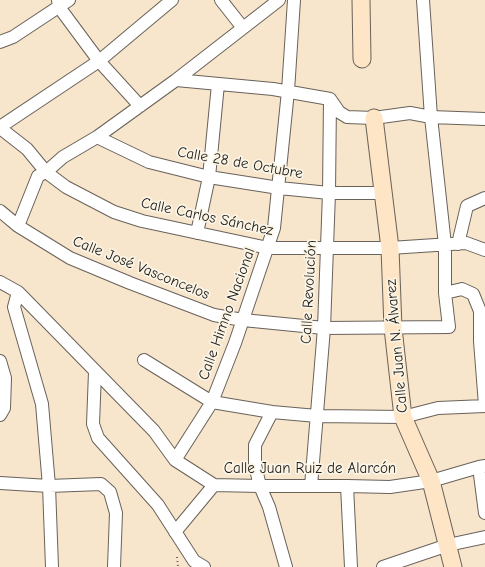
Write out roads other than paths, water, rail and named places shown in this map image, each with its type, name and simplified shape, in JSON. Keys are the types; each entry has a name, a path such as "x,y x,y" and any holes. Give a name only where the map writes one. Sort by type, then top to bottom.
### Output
{"street":[{"path":"0,127 99,61 172,0"},
{"path":"221,0 243,28"},
{"path":"18,226 38,176 46,172 63,157 97,137 176,80 279,0"},
{"name":"Calle Himno Nacional","path":"175,460 212,402 243,320 274,228 288,91 294,0"},
{"path":"361,0 362,59"},
{"path":"144,360 212,402 272,412 317,416 403,417 438,408 485,405 483,341 480,311 473,294 462,289 445,293 445,245 431,117 424,0"},
{"path":"0,42 13,37 62,2 99,61 140,106"},
{"path":"176,80 288,91 330,99 339,112 347,117 374,118 410,113 431,117 485,119"},
{"path":"197,233 209,177 218,84"},
{"name":"Calle Revolución","path":"311,486 324,328 328,249 330,193 330,99"},
{"name":"Calle Juan N. Álvarez","path":"374,118 390,248 393,328 403,417 431,481 453,567"},
{"name":"Calle Carlos Sánchez","path":"0,127 27,149 46,172 66,187 114,212 142,221 268,248 390,248 466,243 485,250"},
{"name":"Calle 28 de Octubre","path":"97,137 150,162 209,177 278,188 330,193 384,193"},
{"path":"458,244 467,206 485,198"},
{"name":"Calle José Vasconcelos","path":"0,212 18,226 70,258 130,284 214,315 243,320 324,328 449,327 445,293"},
{"name":"Calle Juan Ruiz de Alarcón","path":"0,282 18,292 154,431 175,460 214,485 390,487 431,481 482,466"},
{"path":"18,292 14,307 42,404 49,486 52,567"},
{"path":"0,361 5,378 4,408 0,415"},
{"path":"95,372 93,424 98,438 158,505 194,561 204,567"},
{"path":"272,412 255,445 254,465 260,486 269,507 286,567"},
{"path":"482,466 485,513"},
{"path":"0,483 49,486 101,484 110,492 116,513 114,567"},
{"path":"175,532 214,485"},
{"path":"347,486 352,567"},
{"path":"383,567 448,545 485,537"}]}
